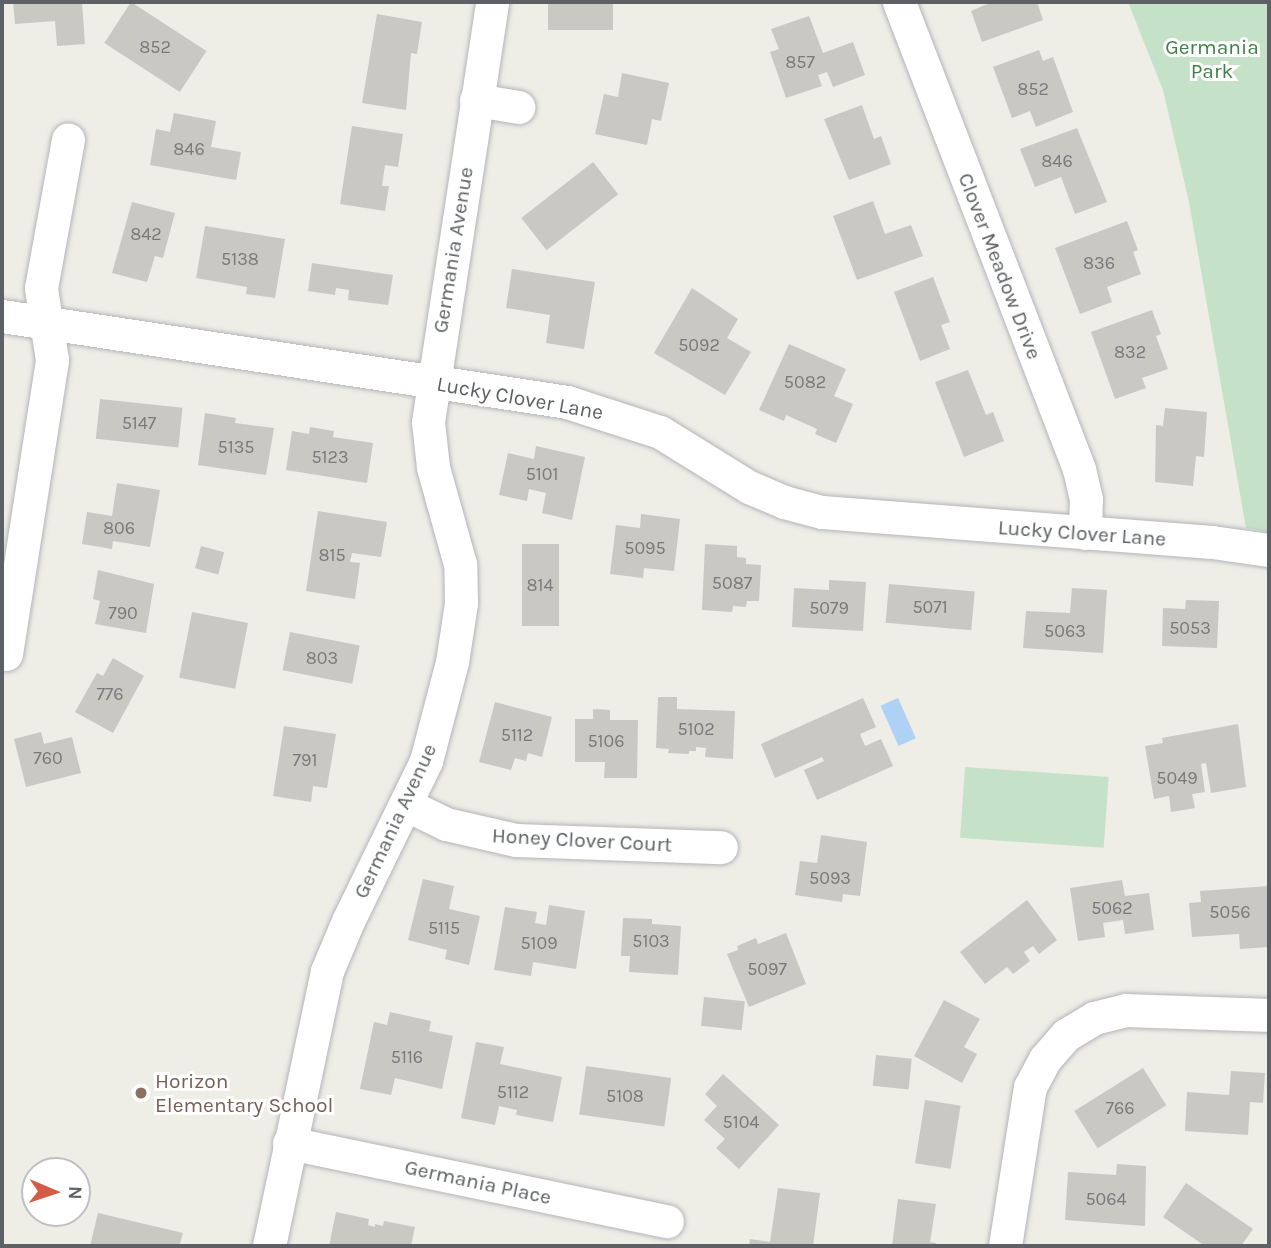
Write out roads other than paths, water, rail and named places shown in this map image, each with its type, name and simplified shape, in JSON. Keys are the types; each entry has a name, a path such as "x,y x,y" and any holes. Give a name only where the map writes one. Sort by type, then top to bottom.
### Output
{"street":[{"name":"Germania Avenue","path":"269,1246 327,971 348,921 407,805 426,761 439,719 461,603 458,547 430,451 428,422 492,2"},
{"name":"Clover Meadow Drive","path":"899,2 1079,469 1086,499 1085,533"},
{"path":"476,100 519,107"},
{"path":"6,654 52,360 41,288 68,139"},
{"name":"Lucky Clover Lane","path":"2,316 567,402 625,418 677,441 749,487 802,508 868,517 1269,550"},
{"name":"Honey Clover Court","path":"407,805 446,824 508,839 721,847"},
{"path":"1005,1246 1030,1087 1045,1059 1066,1035 1094,1018 1126,1010 1269,1015"},
{"name":"Germania Place","path":"289,1143 667,1221"}],"water":[{"path":"898,698 916,738 899,746 881,706"}],"place":[{"name":"Horizon Elementary School","path":"141,1093"}],"park label":[{"name":"Germania Park","path":"1212,59"}]}
